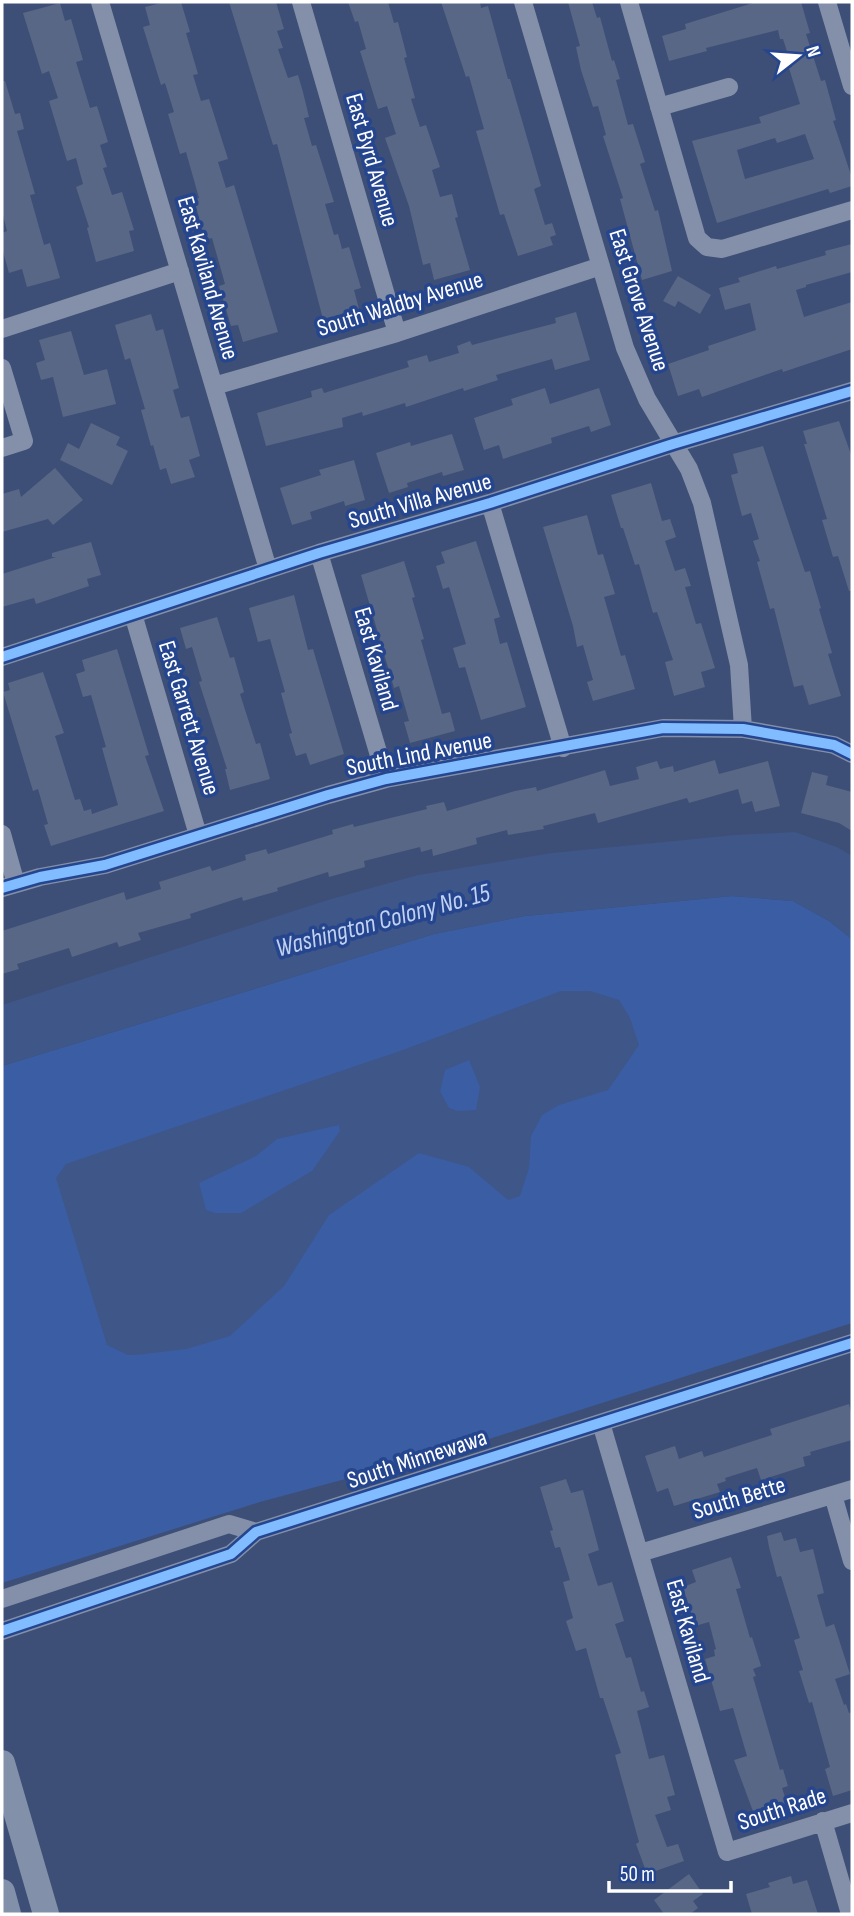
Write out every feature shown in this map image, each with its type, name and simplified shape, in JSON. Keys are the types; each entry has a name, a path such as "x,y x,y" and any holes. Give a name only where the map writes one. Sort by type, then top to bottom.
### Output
{"main road":[{"path":"2,1763 46,1914"},
{"path":"2,1892 8,1914"}],"street":[{"name":"East Kaviland Avenue","path":"100,2 268,569"},
{"name":"East Byrd Avenue","path":"301,2 397,333"},
{"name":"East Grove Avenue","path":"523,2 625,348 647,399 689,469 702,503 739,665 743,729"},
{"path":"629,2 697,238 707,247 722,249 852,210"},
{"path":"827,2 852,86"},
{"path":"659,107 729,87"},
{"name":"South Waldby Avenue","path":"214,386 397,333 601,266"},
{"path":"2,329 180,271"},
{"path":"2,368 24,441 2,448"},
{"name":"South Villa Avenue","path":"2,657 319,553 852,391"},
{"path":"490,503 563,748"},
{"name":"East Kaviland","path":"319,553 386,779"},
{"name":"East Garrett Avenue","path":"133,614 198,835"},
{"name":"South Lind Avenue","path":"9,886 40,877 105,865 328,794 386,779 663,728 743,729 834,745 852,754"},
{"path":"2,834 9,886"},
{"name":"South Minnewawa","path":"2,1631 231,1554 256,1532 852,1343"},
{"name":"East Kaviland","path":"601,1423 727,1852"},
{"name":"South Bette","path":"640,1553 852,1489"},
{"path":"833,1495 852,1561"},
{"name":"South Minnewawa","path":"2,1599 229,1524 256,1532"},
{"name":"South Rade","path":"727,1852 852,1813"},
{"path":"823,1821 850,1914"}],"shaded area":[{"path":"732,896 793,901 829,921 852,939 852,1323 461,1448 260,1502 2,1583 2,1066 434,934 525,916"}],"water":[{"name":"Washington Colony No. 15","path":"795,832 837,847 852,856 852,939 829,921 793,901 732,896 525,916 434,934 2,1066 2,1005 331,899 418,875 552,853 735,835"},
{"path":"561,991 590,991 619,1000 630,1018 639,1045 608,1090 559,1105 542,1115 531,1136 529,1168 520,1196 508,1200 469,1167 419,1153 329,1215 284,1286 230,1336 186,1349 135,1355 128,1355 107,1345 56,1178 66,1164 403,1050","holes":["469,1060 480,1087 476,1110 458,1111 449,1108 440,1091 445,1070","339,1125 340,1131 312,1171 241,1213 215,1213 206,1210 199,1183 256,1156 277,1139"]}],"building":[{"path":"165,2 181,2 190,32 186,33 198,74 193,75 201,101 209,99 228,159 218,162 226,188 234,185 278,332 243,342 238,325 231,326 219,286 225,284 212,238 205,240 194,199 199,198 186,152 180,154 168,114 174,112 165,83 161,85 143,27 150,25 145,7"},
{"path":"229,2 276,2 284,29 277,31 283,48 278,49 288,78 298,75 309,117 304,118 312,146 316,145 334,202 325,204 334,235 338,234 342,249 349,247 361,288 354,290 359,309 323,319 277,144 273,145"},
{"path":"348,2 388,2 394,23 398,22 415,98 411,99 420,127 426,125 440,167 432,170 440,197 452,194 458,217 455,218 470,270 434,280 430,263 423,265 409,206 385,138 396,134 387,106 378,109 360,51 366,49 358,21 355,22"},
{"path":"441,2 480,2 481,8 488,6 541,186 534,189 545,225 552,223 556,235 550,237 553,245 518,256 504,214 500,215 476,131 484,129 469,76 466,77"},
{"path":"568,2 592,2 597,18 600,17 620,79 616,80 628,125 633,124 645,162 640,164 655,211 658,210 672,271 642,280 620,199 623,198 603,136 606,135 598,106 593,107 581,70 576,47 580,46"},
{"path":"756,2 801,2 810,33 806,34 821,81 825,80 836,120 833,121 852,178 852,186 830,193 828,189 717,223 692,141 761,123 759,117 800,104 789,68 792,67 778,30 706,48 707,51 669,61 662,36 686,29 685,24","holes":["805,134 814,159 745,179 737,150 775,138 777,143"]},
{"path":"60,3 65,21 71,19 83,60 76,62 90,108 97,106 108,142 100,145 107,167 103,168 112,195 122,192 134,230 129,231 134,251 96,262 87,228 89,227 76,187 83,184 76,158 67,161 49,101 58,98 49,71 42,74 23,13"},
{"path":"2,81 5,81 15,114 20,113 24,129 17,131 35,194 30,195 44,245 50,243 60,278 27,287 22,269 9,273 2,248 2,233 7,231 2,211"},
{"path":"852,244 852,272 796,290 804,317 852,302 852,349 783,372 782,369 702,397 699,389 678,396 668,364 709,350 708,346 756,330 750,303 725,310 719,288 740,282 738,278 826,255 825,251"},
{"path":"678,276 711,295 700,314 678,301 675,307 663,301"},
{"path":"576,312 590,360 555,370 552,359 496,375 498,380 464,391 463,388 406,407 405,403 363,416 362,412 342,418 343,427 266,446 257,413 312,397 311,391 322,388 324,393 409,367 407,361 427,355 429,362 459,353 457,346 470,341 472,345 556,323 555,318"},
{"path":"151,314 156,331 163,329 179,388 173,390 181,418 189,416 200,456 189,460 195,477 171,484 166,468 160,470 153,445 151,446 141,410 145,409 130,358 125,360 115,325"},
{"path":"71,331 84,375 107,369 116,404 63,417 53,377 41,380 36,363 45,360 39,340"},
{"path":"545,388 550,404 599,388 611,425 591,432 589,426 551,438 552,443 503,459 499,445 484,450 474,418 513,405 511,399"},
{"path":"839,421 852,457 852,591 849,591 838,556 833,557 822,520 827,519 804,444 807,444 803,431"},
{"path":"91,423 120,437 116,445 128,451 112,485 60,460 68,443 79,449"},
{"path":"452,434 464,470 443,476 442,472 407,483 408,487 389,493 376,453 410,442 411,446"},
{"path":"763,446 805,572 810,571 832,653 828,654 841,696 809,705 803,685 794,687 774,608 770,609 757,562 760,561 753,541 759,539 751,513 742,516 731,475 738,473 733,454"},
{"path":"354,460 365,500 345,506 344,501 310,512 312,519 292,525 280,488 321,475 319,470"},
{"path":"55,468 83,500 53,525 48,519 2,532 2,494 19,489 21,497"},
{"path":"651,483 662,521 670,519 676,537 665,541 675,571 685,568 691,586 685,587 696,624 701,623 715,668 701,672 705,687 674,696 665,662 673,660 657,612 653,613 639,564 635,565 621,528 611,495"},
{"path":"587,515 598,555 603,554 615,594 604,597 621,656 625,655 635,689 593,701 587,682 593,680 583,645 577,647 543,527"},
{"path":"476,541 500,617 494,619 500,644 507,642 526,707 481,720 465,667 459,668 453,648 466,644 449,587 443,589 436,566 445,563 441,552"},
{"path":"91,542 101,575 87,579 89,586 36,604 34,598 2,607 2,574 56,557 52,557 52,553"},
{"path":"404,561 415,597 412,598 424,639 421,640 442,714 450,712 455,731 410,743 404,722 409,721 399,686 394,688 361,575"},
{"path":"294,595 308,650 313,649 344,754 310,765 306,753 296,756 281,693 285,692 270,639 258,642 249,608"},
{"path":"217,617 230,658 234,657 244,692 240,694 256,744 260,743 270,779 230,790 227,769 199,682 202,681 192,647 186,649 180,628"},
{"path":"117,649 149,755 145,756 164,811 51,846 44,825 48,824 38,789 33,791 3,692 10,690 8,683 43,672 64,733 55,736 75,800 80,799 84,811 91,809 92,814 118,805 102,748 106,747 91,695 83,697 76,674 85,671 82,660"},
{"path":"715,760 719,774 768,761 780,806 755,812 752,801 742,804 738,789 689,803 687,798 598,823 595,813 543,826 544,829 508,835 507,830 476,838 477,844 433,856 432,849 421,852 420,847 364,861 365,867 329,877 328,872 277,888 278,891 243,901 242,897 190,914 191,918 138,933 141,940 119,947 117,942 72,957 69,948 17,964 19,969 2,974 2,931 124,892 126,900 161,889 159,882 210,866 212,871 246,860 245,855 266,849 268,854 333,834 332,830 427,809 426,806 444,802 447,811 515,791 536,787 537,791 605,770 610,786 639,779 636,767 657,761 660,769 673,766 674,772"},
{"path":"812,772 828,776 826,785 852,792 852,831 839,823 801,813"},
{"path":"849,1404 852,1440 810,1452 811,1455 803,1457 805,1466 761,1480 757,1468 725,1478 726,1481 717,1484 720,1492 674,1506 668,1488 657,1492 645,1456 675,1446 679,1459 702,1451 704,1457 772,1435 770,1429"},
{"path":"566,1479 571,1493 583,1490 599,1550 588,1554 598,1586 612,1582 624,1621 615,1624 626,1658 631,1657 641,1692 644,1691 649,1707 637,1711 649,1759 664,1755 675,1795 667,1797 671,1810 655,1815 667,1847 678,1844 684,1861 647,1874 636,1844 639,1842 615,1755 621,1753 603,1698 600,1698 586,1648 576,1651 566,1621 573,1618 563,1582 570,1580 560,1547 555,1548 550,1531 553,1530 540,1487"},
{"path":"781,1532 784,1541 796,1538 800,1552 813,1549 824,1593 817,1595 826,1627 834,1624 850,1674 835,1679 844,1705 846,1704 849,1713 852,1712 852,1790 833,1796 825,1769 830,1767 812,1702 809,1703 799,1671 803,1670 794,1640 800,1638 781,1576 777,1577 769,1547 767,1536"},
{"path":"731,1557 741,1588 736,1589 761,1666 753,1669 756,1676 753,1677 780,1770 783,1769 788,1786 782,1788 787,1803 754,1814 734,1760 747,1756 733,1708 720,1711 705,1659 715,1656 716,1649 709,1622 695,1626 683,1587 696,1582 692,1570"},
{"path":"689,1874 703,1894 693,1901 698,1908 690,1914 664,1914 654,1900"},
{"path":"791,1876 793,1884 807,1880 818,1914 752,1914 746,1894 770,1887 768,1883"}],"cycle path":[{"path":"2,657 319,553 852,391"},
{"path":"2,888 40,877 105,865 386,779 663,728 743,729 834,745 852,754"},
{"path":"2,1631 231,1554 256,1532 852,1343"}]}
